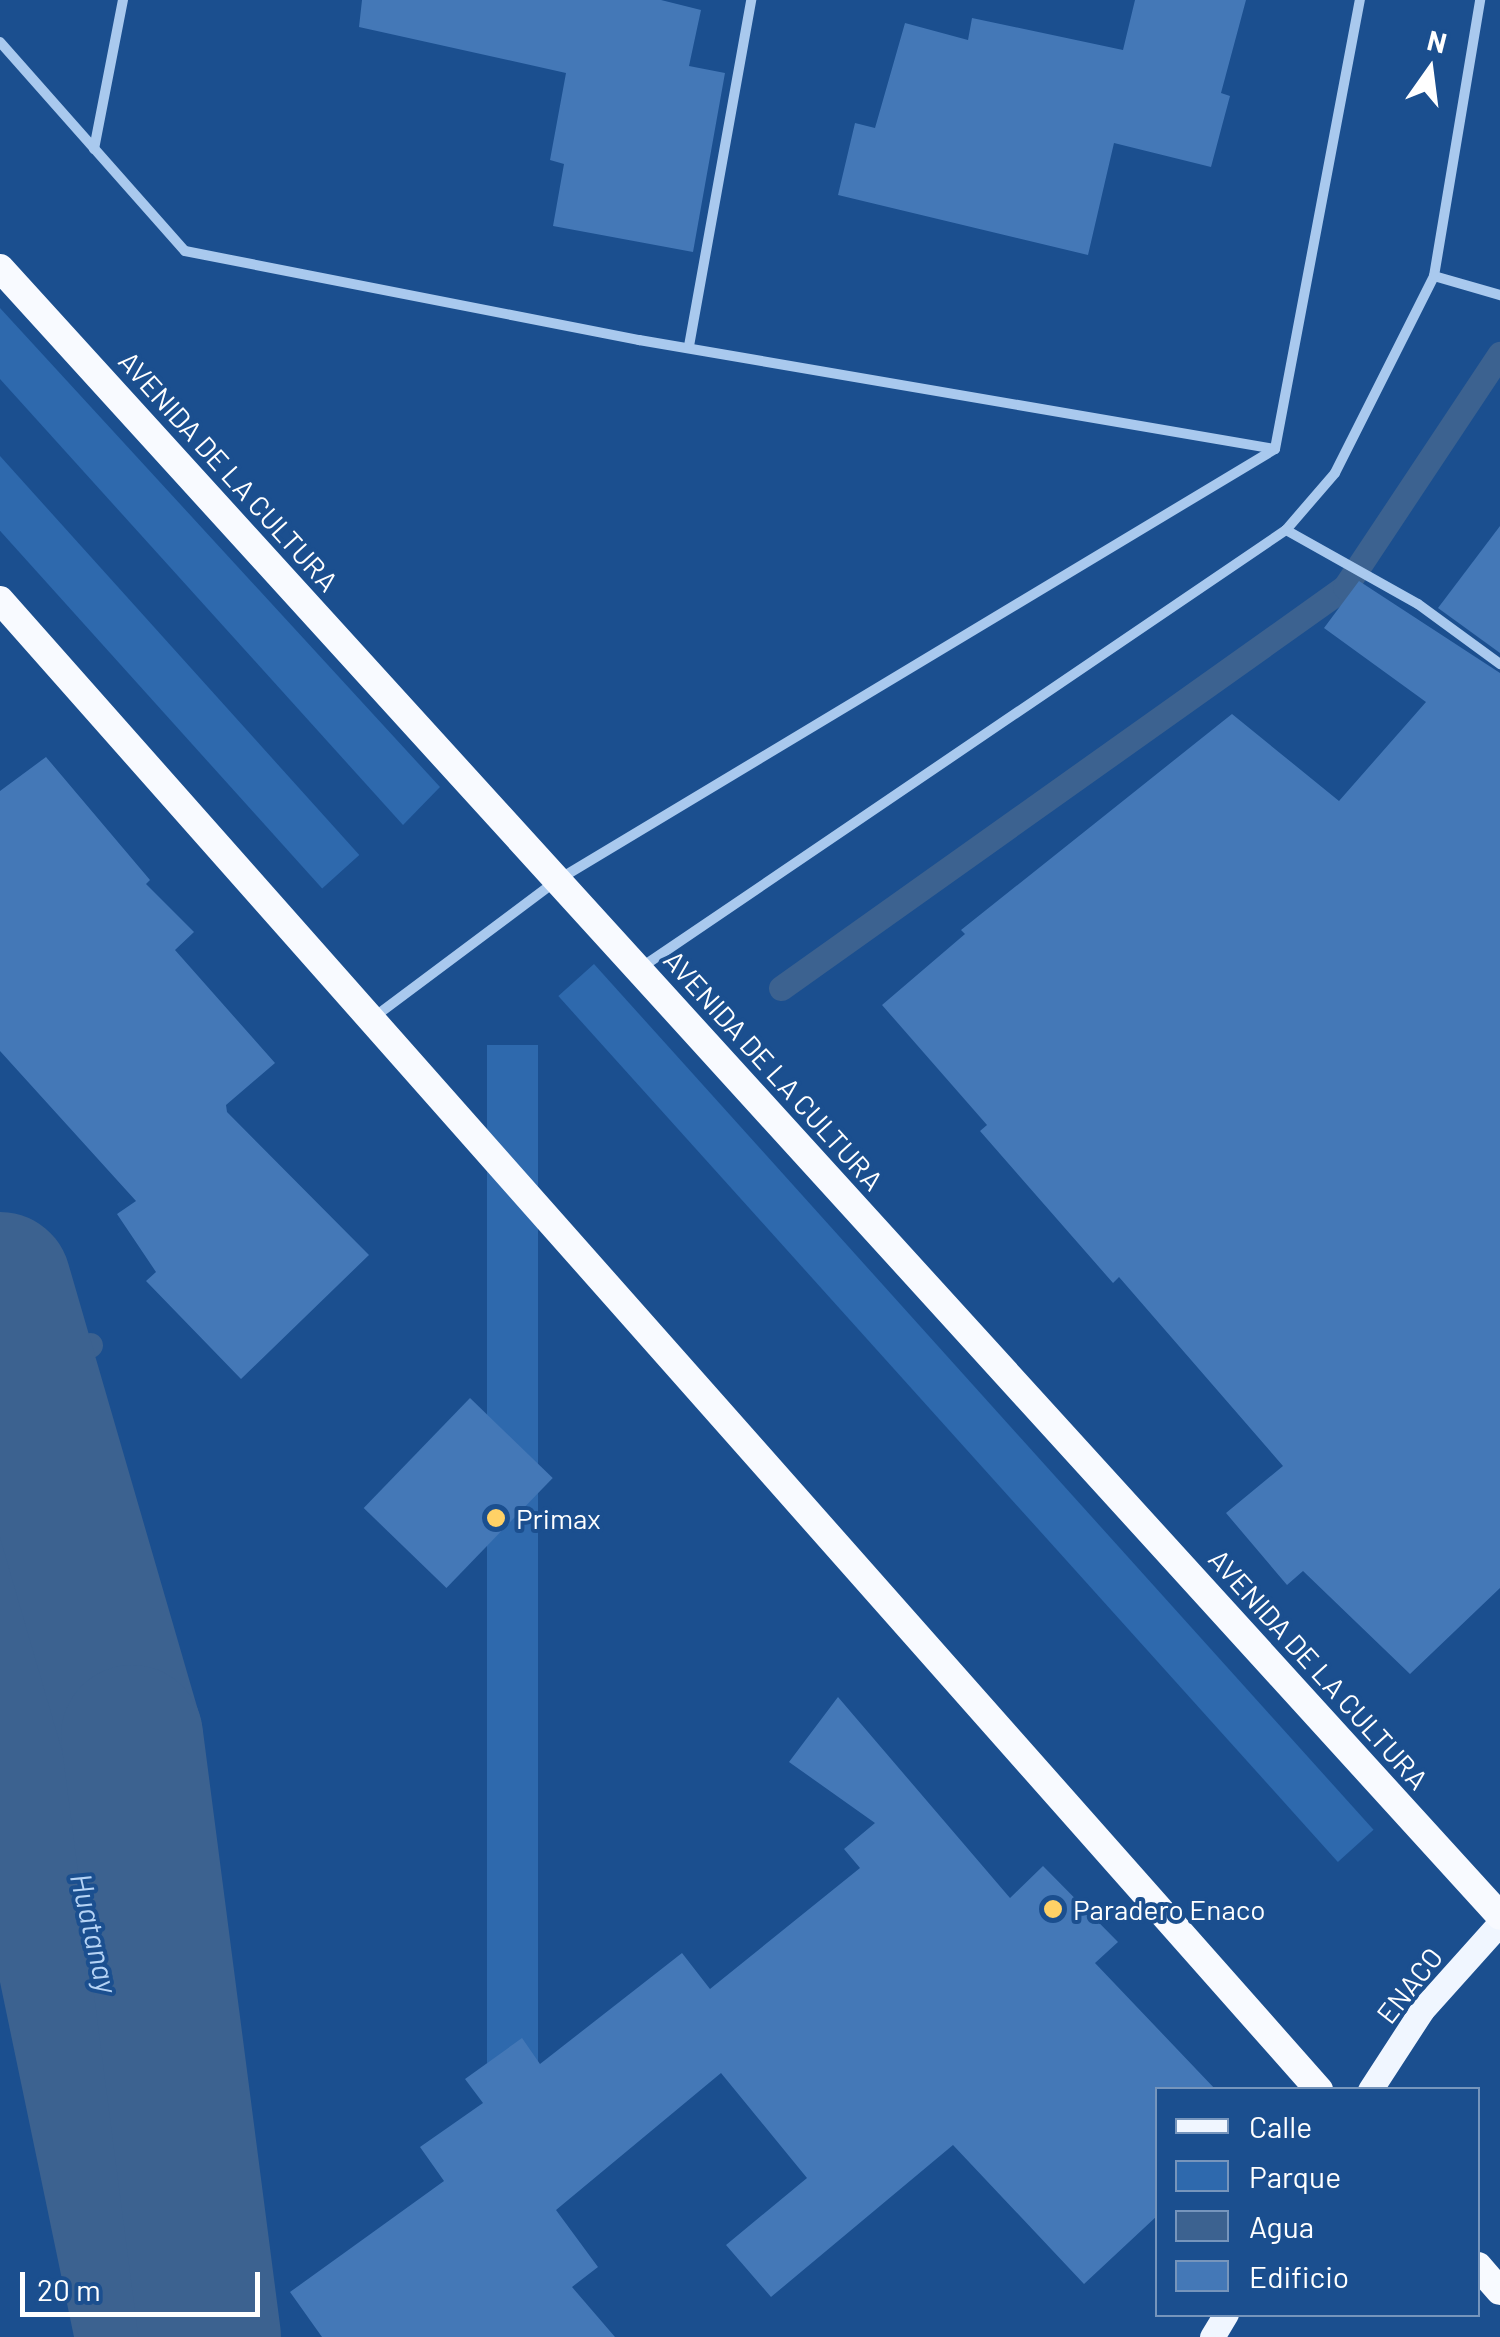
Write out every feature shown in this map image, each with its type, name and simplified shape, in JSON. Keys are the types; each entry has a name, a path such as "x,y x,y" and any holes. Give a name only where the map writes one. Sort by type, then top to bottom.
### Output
{"highway":[{"name":"AVENIDA DE LA CULTURA","path":"0,268 1500,1920"},
{"path":"0,600 1316,2087"},
{"path":"1480,2268 1500,2291"}],"main road":[{"name":"ENACO","path":"1372,2087 1422,2010 1500,1920"}],"street":[{"path":"94,149 122,0"},
{"path":"689,346 751,0"},
{"path":"372,1018 556,881 1276,449 1360,0"},
{"path":"638,970 1286,530 1335,473 1434,276 1480,0"},
{"path":"0,42 186,250 689,346 1276,449"},
{"path":"1434,276 1500,295"},
{"path":"1286,530 1418,604 1500,664"}],"green space":[{"path":"0,308 440,787 403,825 0,379"},
{"path":"0,456 359,855 322,889 0,531"},
{"path":"594,964 1374,1830 1338,1862 558,996"},
{"path":"487,1045 538,1045 538,2213 487,2213"}],"water":[{"name":"Huatanay","path":"0,1283 132,1736 210,2337 74,2337 0,1982"}],"building":[{"path":"362,0 661,0 701,10 689,66 725,73 693,252 553,226 564,164 550,160 566,73 359,27"},
{"path":"1135,0 1246,0 1221,93 1230,96 1211,167 1114,143 1088,255 838,195 855,123 875,128 905,23 968,40 972,18 1123,50"},
{"path":"1500,526 1500,653 1438,608"},
{"path":"1359,581 1500,673 1500,1588 1410,1674 1303,1571 1287,1585 1226,1513 1283,1466 1119,1277 1113,1283 980,1131 987,1125 882,1005 965,934 961,930 1232,714 1339,801 1426,702 1324,628"},
{"path":"46,757 150,880 146,884 194,932 175,950 275,1063 226,1105 227,1112 369,1255 241,1379 146,1281 156,1272 117,1214 136,1201 0,1051 0,791"},
{"path":"470,1398 553,1478 446,1588 364,1508"},
{"path":"838,1697 1010,1898 1043,1866 1118,1942 1095,1963 1213,2087 1155,2087 1155,2218 1084,2284 953,2145 771,2297 726,2245 807,2178 721,2073 556,2210 598,2267 572,2287 615,2337 322,2337 290,2292 444,2181 420,2147 483,2103 465,2079 522,2038 540,2064 682,1953 710,1989 860,1868 844,1849 875,1823 789,1762"}],"waterway":[{"path":"781,988 1345,587 1500,354"},
{"path":"0,1283 132,1736 210,2337"},
{"path":"0,1393 90,1345"}],"place":[{"name":"Primax","path":"496,1518"},
{"name":"Paradero Enaco","path":"1053,1909"}]}
